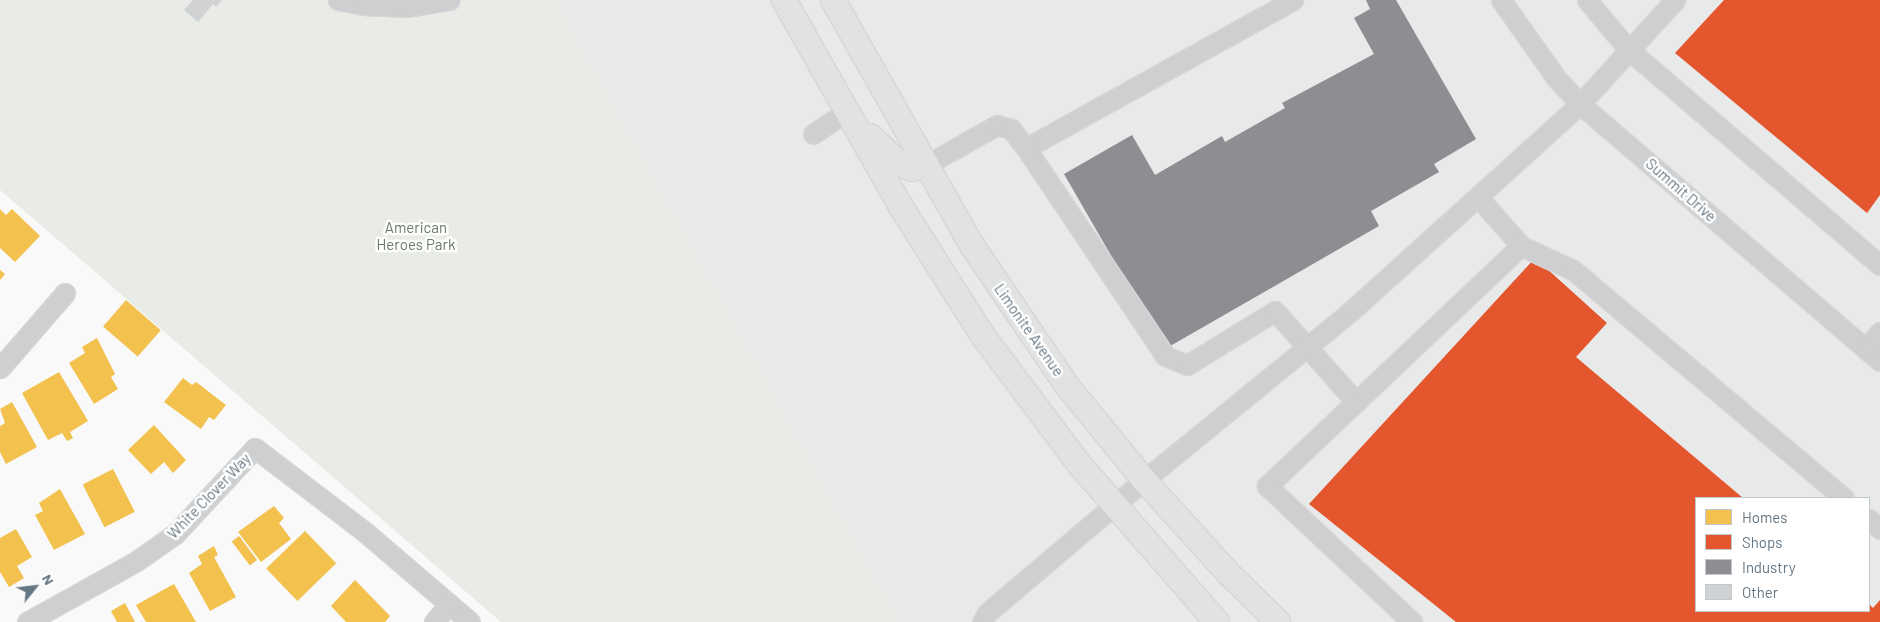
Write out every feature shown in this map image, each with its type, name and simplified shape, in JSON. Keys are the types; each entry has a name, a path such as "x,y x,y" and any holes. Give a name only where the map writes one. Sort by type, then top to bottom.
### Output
{"main road":[{"path":"784,0 903,210 983,336 1079,464 1217,622"},
{"name":"Limonite Avenue","path":"833,0 971,244 1020,319 1068,387 1144,480 1229,574 1278,622"},
{"path":"847,111 900,164 912,169 926,165"}],"street":[{"path":"345,1 408,7 449,0"},
{"path":"1026,148 1293,0"},
{"name":"Summit Drive","path":"1502,0 1557,79 1580,104 1873,355"},
{"path":"1586,0 1629,50 1880,265"},
{"path":"982,622 987,613 1144,480 1306,348 1478,197 1580,104 1675,0"},
{"path":"813,134 847,111"},
{"path":"926,165 997,125 1011,129 1026,148 1165,356 1187,365 1275,311 1356,402"},
{"path":"1478,197 1520,246 1573,270 1843,497"},
{"path":"1412,622 1267,486 1520,246"},
{"path":"0,368 65,293"},
{"path":"1873,355 1880,332"},
{"name":"White Clover Way","path":"27,622 135,562 175,534 255,448 365,532 470,622"},
{"path":"1870,520 1880,529"},
{"path":"434,622 449,604"}],"shaded area":[{"path":"555,0 1880,0 1880,622 899,622"}],"green space":[{"name":"American Heroes Park","path":"0,0 555,0 899,622 501,622 0,190"}],"building: Homes":[{"path":"0,209 6,215 12,209 40,236 15,262 0,248"},
{"path":"0,270 5,274 0,280"},
{"path":"126,300 161,330 138,357 103,326"},
{"path":"97,338 115,374 111,377 118,389 94,404 69,363 85,353 82,347"},
{"path":"59,372 88,421 70,432 73,438 67,441 62,433 48,440 22,393"},
{"path":"183,378 192,385 196,382 226,405 214,420 209,417 201,429 164,402"},
{"path":"12,402 37,447 6,464 0,452 0,426 5,423 0,409"},
{"path":"154,425 186,460 173,473 164,462 151,474 128,450"},
{"path":"113,469 135,512 104,527 83,484"},
{"path":"60,489 85,534 54,550 35,515 43,511 39,503"},
{"path":"274,506 284,518 279,523 291,539 261,562 238,532"},
{"path":"16,529 32,557 17,566 24,578 9,587 0,572 0,538"},
{"path":"305,531 336,563 297,601 266,569"},
{"path":"239,536 257,560 250,565 232,541"},
{"path":"214,546 218,555 214,557 236,597 210,611 189,573 202,564 198,556"},
{"path":"355,580 390,616 385,622 346,622 331,606"},
{"path":"174,584 196,622 146,622 136,605"},
{"path":"125,603 135,622 117,622 111,611"}],"building: Shops":[{"path":"1724,0 1880,0 1880,195 1867,213 1675,53"},
{"path":"1535,258 1607,323 1576,357 1742,497 1695,497 1695,612 1870,612 1870,605 1873,608 1880,600 1880,622 1456,622 1309,504"}],"building: Industry":[{"path":"1366,0 1396,0 1476,139 1434,164 1439,172 1371,211 1379,226 1165,349 1064,174 1132,135 1155,175 1222,136 1225,142 1285,108 1282,103 1374,54 1354,18 1370,9"}],"building: Other":[{"path":"193,0 222,0 216,7 213,4 198,22 184,10"}]}
